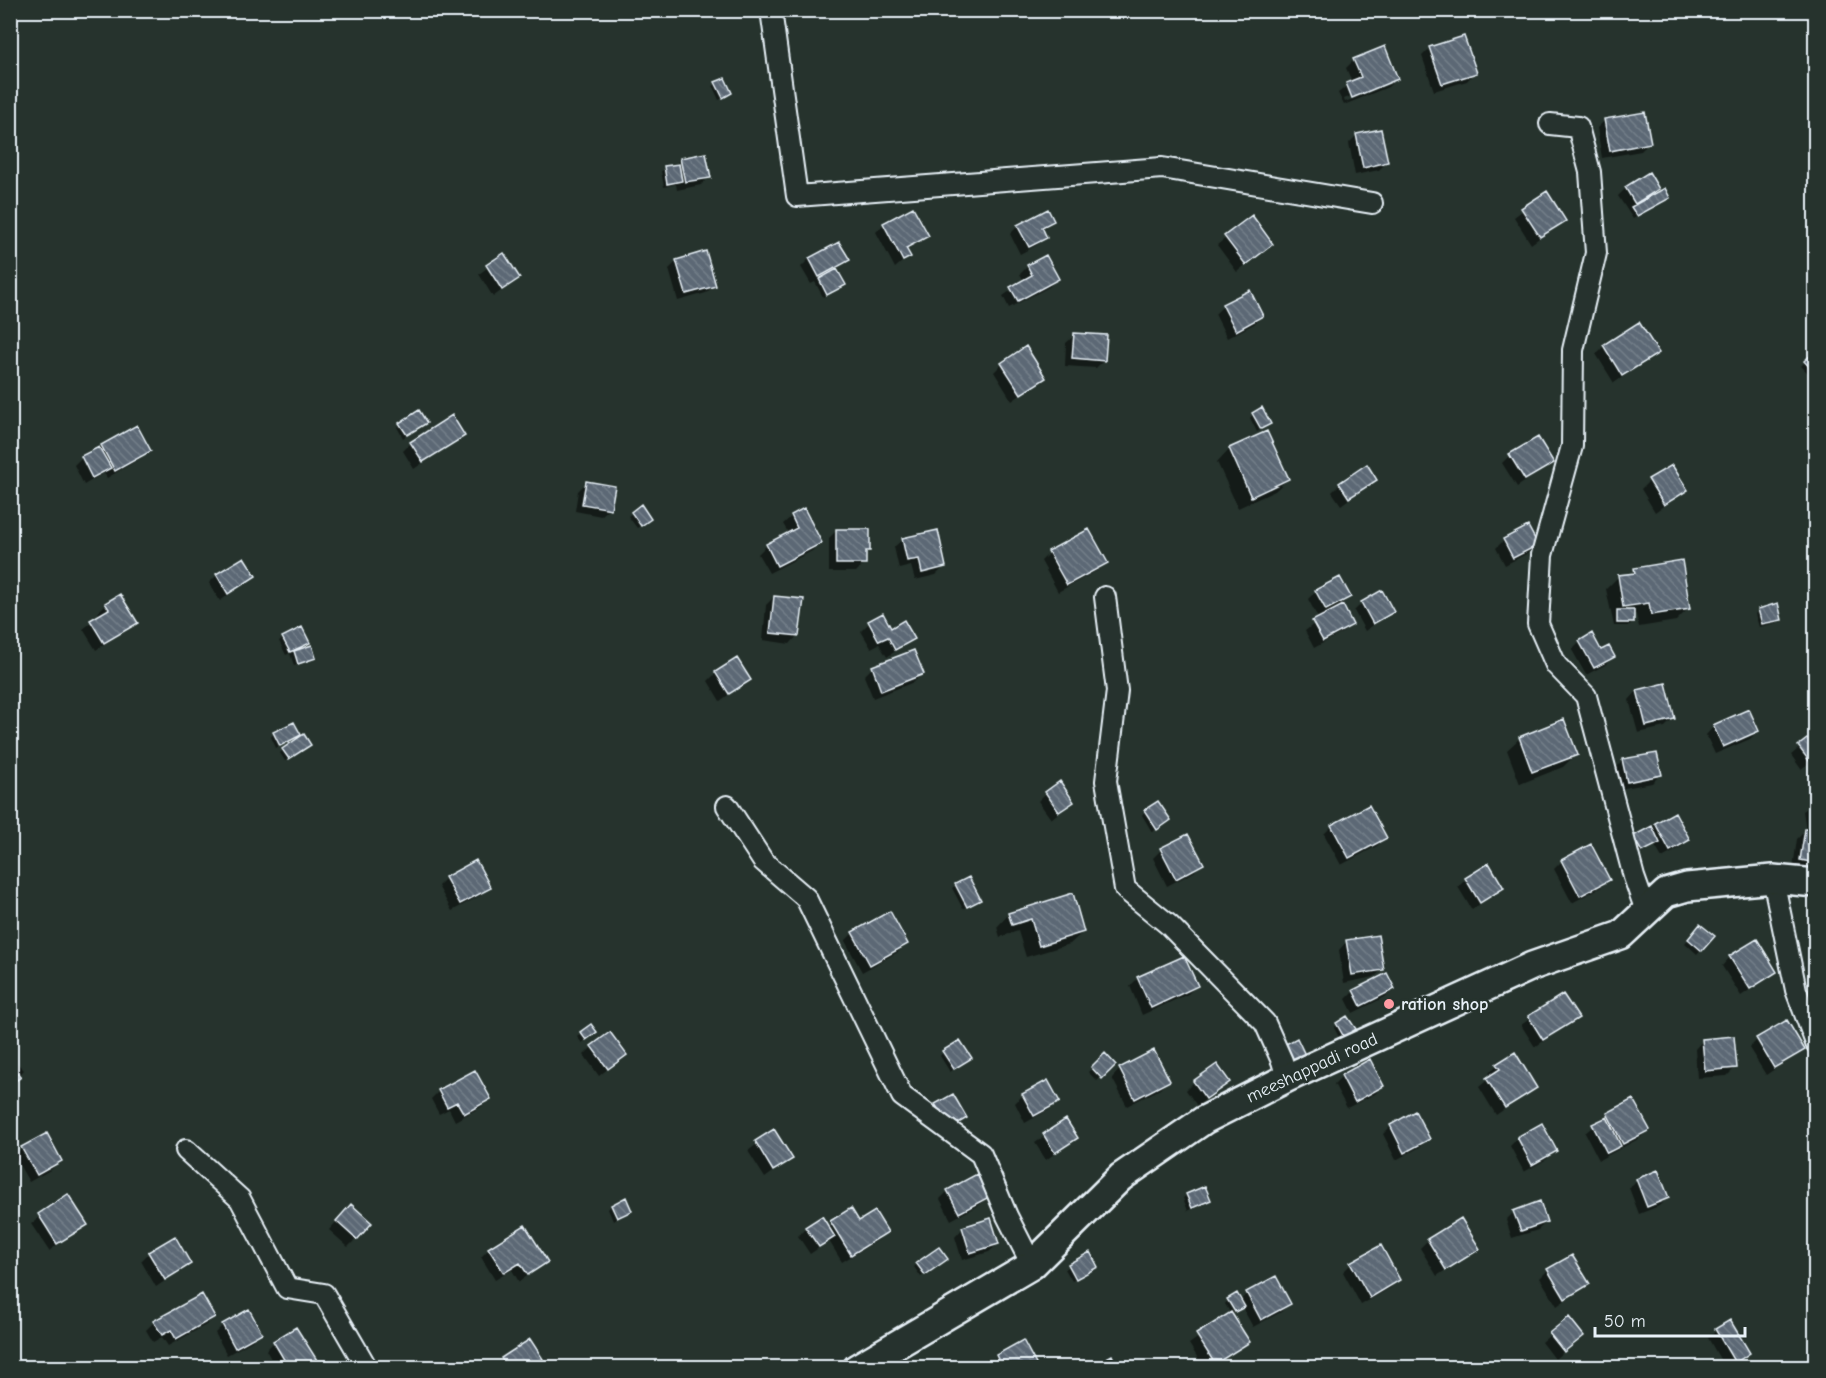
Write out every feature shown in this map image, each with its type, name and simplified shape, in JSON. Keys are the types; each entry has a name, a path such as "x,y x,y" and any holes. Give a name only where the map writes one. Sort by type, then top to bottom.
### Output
{"street":[{"path":"771,10 797,196 1162,168 1372,203"},
{"path":"1550,124 1578,127 1590,172 1596,253 1573,350 1572,446 1542,555 1538,624 1556,664 1586,696 1630,865 1646,911"},
{"path":"1105,597 1117,691 1106,782 1125,889 1170,925 1265,1023 1287,1078"},
{"path":"726,806 763,861 806,898 902,1096 981,1154 1006,1216 1032,1265"},
{"path":"1773,879 1796,990 1815,1043"},
{"name":"meeshappadi road","path":"857,1368 1032,1265 1121,1177 1204,1120 1287,1078 1532,966 1621,935 1666,893 1687,887 1773,879 1815,883"},
{"path":"186,1150 240,1199 287,1288 324,1294 367,1368"}],"building":[{"path":"1464,36 1477,73 1442,84 1429,47"},
{"path":"1385,46 1398,79 1352,98 1346,83 1361,77 1353,59"},
{"path":"725,78 732,93 723,98 715,82"},
{"path":"1645,112 1651,143 1610,151 1604,119"},
{"path":"1381,129 1388,162 1363,168 1356,134"},
{"path":"706,153 711,178 685,182 680,158"},
{"path":"679,164 682,181 667,184 664,166"},
{"path":"1649,172 1659,189 1635,204 1625,187"},
{"path":"1665,188 1670,198 1637,216 1631,207"},
{"path":"1547,191 1566,221 1540,237 1521,208"},
{"path":"913,207 929,236 906,248 911,257 903,261 883,223"},
{"path":"1048,209 1054,221 1042,227 1047,238 1029,247 1017,225"},
{"path":"1252,215 1273,244 1246,265 1224,236"},
{"path":"839,242 850,260 819,277 809,258"},
{"path":"706,251 716,286 686,294 676,260"},
{"path":"504,253 520,278 502,290 486,265"},
{"path":"1046,255 1059,279 1018,301 1010,287 1032,275 1027,265"},
{"path":"837,269 846,285 827,295 819,279"},
{"path":"1250,290 1263,316 1236,331 1222,304"},
{"path":"1639,322 1659,353 1622,376 1603,345"},
{"path":"1074,333 1107,335 1105,361 1072,358"},
{"path":"1026,346 1046,378 1021,394 1001,363"},
{"path":"1812,354 1816,358 1816,374 1804,361"},
{"path":"1262,407 1271,424 1261,429 1252,413"},
{"path":"419,410 427,423 407,435 399,423"},
{"path":"452,415 465,436 423,462 410,442"},
{"path":"137,425 151,451 115,471 101,445"},
{"path":"1267,431 1289,479 1251,497 1229,448"},
{"path":"1538,437 1554,463 1525,480 1509,454"},
{"path":"99,447 111,468 92,478 81,456"},
{"path":"1367,464 1377,480 1349,498 1339,483"},
{"path":"1672,465 1688,490 1664,505 1648,479"},
{"path":"586,481 615,486 611,509 582,504"},
{"path":"641,504 651,519 641,526 631,512"},
{"path":"804,508 822,543 777,566 766,544 797,528 791,515"},
{"path":"1528,526 1538,545 1513,558 1503,539"},
{"path":"836,529 870,529 870,551 866,551 866,564 836,564"},
{"path":"1089,529 1108,563 1067,585 1048,551"},
{"path":"938,530 946,567 922,573 919,559 907,561 902,538"},
{"path":"244,557 256,576 228,594 216,574"},
{"path":"1682,560 1690,609 1651,615 1649,603 1623,607 1618,575 1635,573 1634,568"},
{"path":"1340,577 1351,597 1326,610 1315,590"},
{"path":"1382,590 1394,612 1373,624 1361,602"},
{"path":"120,594 138,623 104,643 90,620 109,609 105,603"},
{"path":"774,596 804,599 799,636 770,633"},
{"path":"1778,603 1782,620 1762,624 1758,609"},
{"path":"1343,605 1353,625 1323,641 1312,621"},
{"path":"1617,610 1634,610 1634,623 1617,623"},
{"path":"883,613 891,628 904,620 915,639 895,650 888,637 879,641 868,621"},
{"path":"302,627 310,643 290,652 282,637"},
{"path":"1592,633 1601,650 1609,646 1615,657 1594,668 1579,641"},
{"path":"312,645 316,658 298,664 294,651"},
{"path":"914,650 924,674 881,691 872,666"},
{"path":"737,658 751,680 729,694 715,672"},
{"path":"1666,683 1675,719 1646,726 1637,690"},
{"path":"1749,709 1759,731 1723,747 1713,725"},
{"path":"1564,719 1578,755 1532,772 1519,737"},
{"path":"294,722 301,735 280,746 273,732"},
{"path":"1816,732 1816,758 1810,762 1798,746"},
{"path":"304,734 311,745 289,759 282,749"},
{"path":"1657,753 1662,775 1627,782 1622,759"},
{"path":"1060,781 1074,802 1059,812 1045,792"},
{"path":"1158,801 1171,820 1157,830 1144,810"},
{"path":"1369,805 1387,838 1349,858 1331,825"},
{"path":"1675,812 1690,840 1670,851 1655,823"},
{"path":"1652,826 1660,843 1642,852 1633,836"},
{"path":"1805,829 1816,831 1816,863 1800,860"},
{"path":"1188,834 1204,864 1176,879 1160,848"},
{"path":"1591,844 1610,880 1580,896 1561,860"},
{"path":"476,860 491,888 460,904 445,877"},
{"path":"1489,863 1504,888 1480,903 1465,878"},
{"path":"969,877 981,900 967,907 955,884"},
{"path":"1073,893 1084,932 1039,946 1031,919 1012,925 1008,913"},
{"path":"890,911 908,944 870,965 852,932"},
{"path":"1700,924 1715,936 1702,951 1688,939"},
{"path":"1378,935 1384,970 1352,975 1346,940"},
{"path":"1757,939 1777,972 1750,989 1729,956"},
{"path":"1184,956 1198,986 1151,1008 1137,977"},
{"path":"1387,973 1395,989 1361,1006 1353,990"},
{"path":"1563,994 1579,1018 1543,1040 1528,1016"},
{"path":"1347,1016 1356,1029 1344,1037 1336,1023"},
{"path":"1787,1020 1805,1050 1774,1068 1756,1038"},
{"path":"591,1024 597,1032 586,1040 580,1032"},
{"path":"610,1032 627,1055 608,1069 591,1046"},
{"path":"1734,1036 1737,1068 1705,1071 1702,1039"},
{"path":"1297,1038 1305,1055 1290,1062 1282,1046"},
{"path":"960,1040 972,1058 954,1069 942,1051"},
{"path":"1154,1050 1170,1081 1135,1099 1119,1068"},
{"path":"1515,1052 1537,1088 1505,1108 1486,1078 1500,1069 1496,1064"},
{"path":"1105,1053 1116,1065 1102,1079 1091,1067"},
{"path":"1370,1059 1384,1086 1355,1102 1341,1075"},
{"path":"10,1064 21,1077 10,1085"},
{"path":"1217,1064 1230,1082 1206,1099 1193,1081"},
{"path":"475,1070 491,1099 464,1114 457,1102 447,1107 438,1090"},
{"path":"1048,1080 1060,1102 1034,1116 1022,1094"},
{"path":"953,1094 967,1118 950,1128 935,1104"},
{"path":"1633,1099 1650,1130 1623,1144 1607,1113"},
{"path":"1415,1111 1430,1139 1404,1153 1390,1125"},
{"path":"1607,1117 1621,1146 1607,1153 1592,1124"},
{"path":"1066,1119 1078,1138 1055,1153 1043,1134"},
{"path":"1542,1123 1557,1151 1532,1165 1517,1137"},
{"path":"774,1129 793,1159 773,1171 755,1141"},
{"path":"47,1133 62,1161 37,1175 21,1147"},
{"path":"1658,1170 1669,1198 1647,1207 1636,1179"},
{"path":"977,1174 989,1197 959,1213 947,1190"},
{"path":"1205,1186 1211,1200 1192,1208 1186,1194"},
{"path":"68,1194 88,1225 57,1244 38,1214"},
{"path":"626,1197 632,1211 617,1218 611,1205"},
{"path":"1540,1201 1547,1222 1521,1231 1513,1211"},
{"path":"351,1204 372,1223 357,1240 336,1221"},
{"path":"851,1208 859,1221 875,1211 888,1232 851,1255 830,1221"},
{"path":"822,1216 835,1237 819,1247 805,1227"},
{"path":"991,1218 999,1244 970,1253 962,1227"},
{"path":"1461,1218 1480,1249 1446,1270 1427,1239"},
{"path":"525,1225 548,1262 528,1275 520,1263 504,1273 488,1248"},
{"path":"175,1236 191,1264 165,1280 148,1252"},
{"path":"1381,1245 1400,1280 1370,1298 1350,1262"},
{"path":"939,1247 948,1259 925,1275 916,1263"},
{"path":"1090,1252 1098,1267 1076,1279 1068,1264"},
{"path":"1572,1255 1590,1284 1565,1299 1547,1269"},
{"path":"1276,1276 1291,1304 1261,1320 1246,1292"},
{"path":"1237,1293 1245,1307 1235,1312 1227,1299"},
{"path":"202,1294 215,1317 176,1339 171,1330 162,1335 153,1321"},
{"path":"249,1309 262,1333 235,1348 222,1324"},
{"path":"1231,1312 1250,1342 1215,1364 1196,1334"},
{"path":"1569,1317 1584,1336 1564,1352 1549,1333"},
{"path":"1730,1320 1750,1353 1735,1363 1715,1329"},
{"path":"296,1327 322,1368 289,1368 273,1341"},
{"path":"530,1339 543,1359 530,1368 507,1368 501,1358"},
{"path":"1023,1340 1038,1368 1002,1368 996,1355"},
{"path":"1112,1355 1118,1368 1088,1368"}],"place":[{"name":"ration shop","path":"1389,1004"}]}
